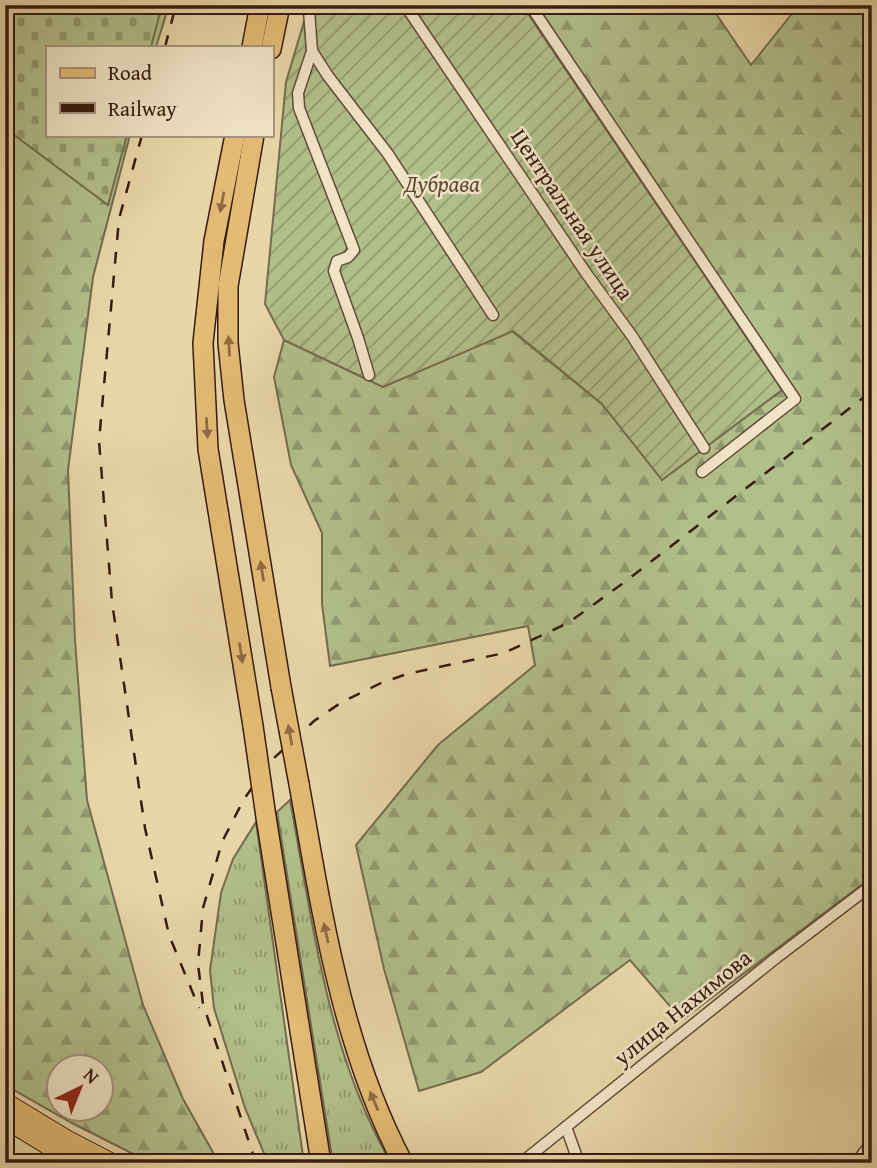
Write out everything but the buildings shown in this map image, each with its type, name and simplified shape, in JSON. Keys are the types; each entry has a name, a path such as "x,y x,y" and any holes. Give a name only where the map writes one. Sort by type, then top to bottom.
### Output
{"highway":[{"path":"252,46 260,5"},
{"path":"272,46 280,5"},
{"path":"235,136 214,241 203,343 208,449 321,1163"},
{"path":"254,136 228,286 234,400 325,932 348,1024 370,1090 403,1163"}],"main road":[{"path":"5,1102 112,1163"},
{"path":"5,1119 77,1163"}],"street":[{"path":"312,5 309,10 312,51 298,93 299,108 355,250 348,257 337,261 334,271 369,375"},
{"name":"Центральная улица","path":"405,5 586,273 632,336 704,448"},
{"path":"530,5 796,398 702,472"},
{"path":"312,51 388,154 493,316"},
{"name":"улица Нахимова","path":"521,1163 776,958 872,885"},
{"path":"566,1127 579,1163"},
{"path":"856,1163 872,1142"},
{"path":"5,1159 10,1163"}],"green space":[{"path":"5,5 169,5 156,46 46,46 46,136 130,136 93,277 68,470 75,640 87,800 143,1005 183,1099 219,1163 151,1163 70,1122 116,1122 116,1052 46,1052 46,1108 5,1085"},
{"path":"5,5 162,5 151,46 46,46 46,136 127,136 108,205 10,132 5,132"},
{"name":"Дубрава","path":"309,5 522,5 782,390 662,480 602,404 513,331 383,387 284,340 265,304 286,82"},
{"path":"522,5 710,5 751,65 799,5 872,5 872,877 682,1020 630,960 481,1072 419,1091 384,969 356,845 438,745 535,665 528,626 330,666 322,604 322,533 291,465 274,377 284,340 383,387 512,331 602,404 662,479 782,390"},
{"path":"290,800 315,940 337,1032 369,1121 391,1163 333,1163 277,812"},
{"path":"256,822 304,1163 268,1163 245,1108 214,1008 210,970 221,893 233,859"}],"railway":[{"path":"165,46 176,5"},
{"path":"142,136 119,219 99,441 112,602 145,828 169,935 199,1008"},
{"path":"256,1163 203,1004 198,964 203,908 222,842 244,799 274,758 314,721 342,702 381,683 407,674 504,653 568,623 872,391"}]}
